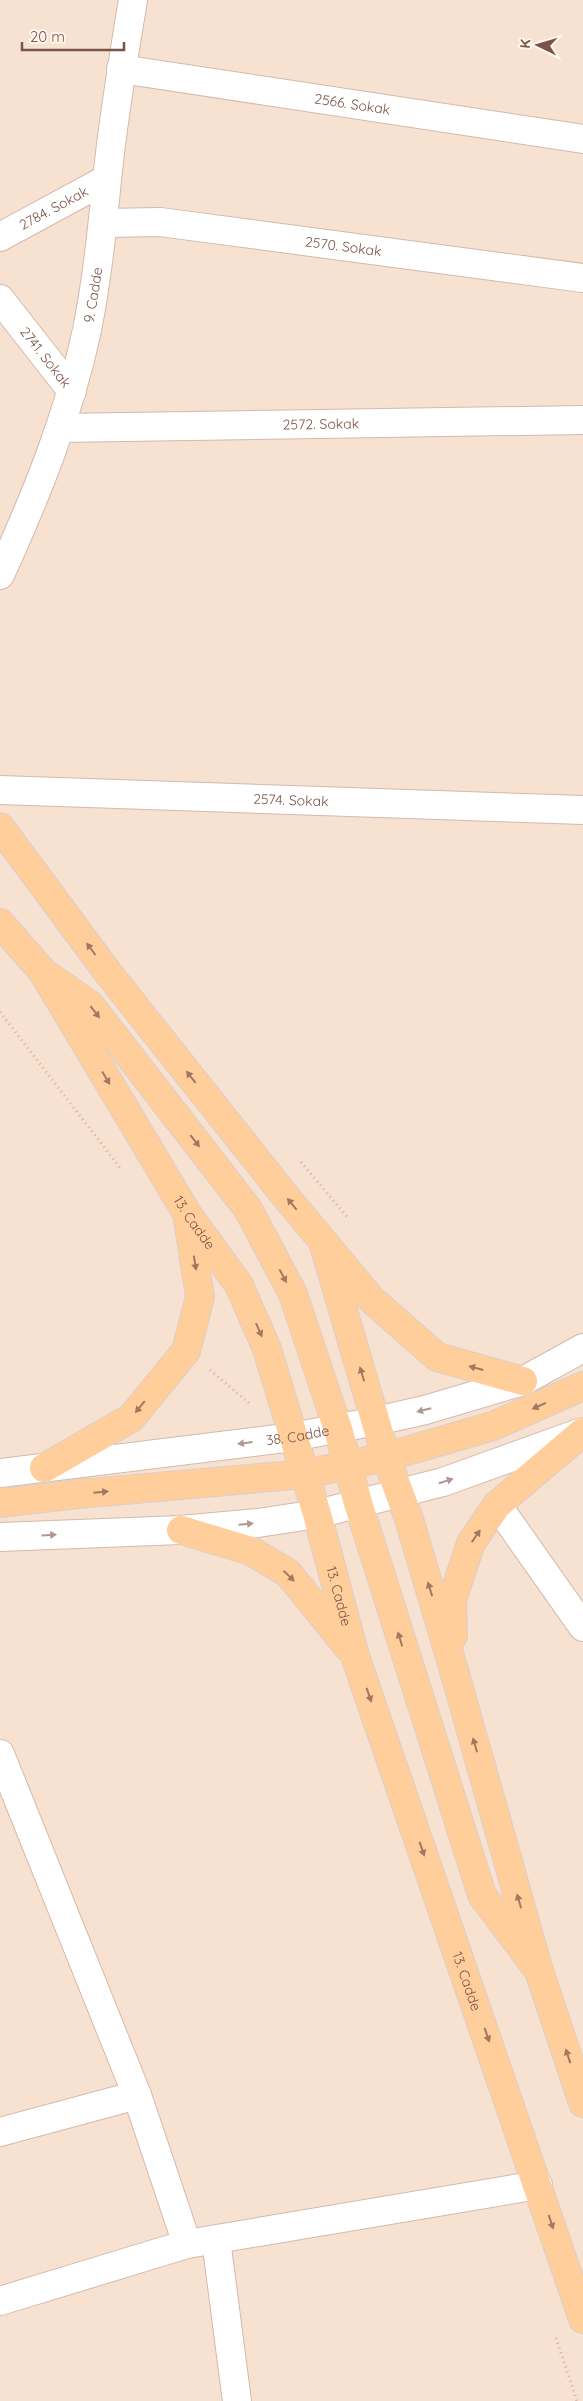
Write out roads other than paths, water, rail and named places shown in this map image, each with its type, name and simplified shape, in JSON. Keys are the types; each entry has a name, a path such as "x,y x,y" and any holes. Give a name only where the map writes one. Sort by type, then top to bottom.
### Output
{"main road":[{"path":"0,827 109,974 323,1242 371,1299 437,1357 523,1381"},
{"name":"13. Cadde","path":"0,922 43,972 188,1215 239,1285 267,1349 317,1514 355,1656 583,2319"},
{"path":"43,972 90,1005 248,1210 293,1294 338,1429 358,1503 482,1895 539,1971"},
{"path":"44,1468 131,1418 186,1350 200,1297 188,1215"},
{"path":"323,1242 386,1457 409,1519 453,1667 539,1971 583,2103"},
{"path":"0,1503 78,1494 305,1474 386,1457 493,1426 583,1386"},
{"path":"453,1667 452,1600 471,1543 498,1506 583,1432"},
{"path":"181,1530 251,1551 288,1574 355,1656"}],"street":[{"name":"9. Cadde","path":"0,575 32,504 60,428 72,391 87,329 103,223 121,69 133,0"},
{"name":"2566. Sokak","path":"121,69 583,139"},
{"name":"2784. Sokak","path":"0,237 107,179"},
{"name":"2570. Sokak","path":"103,223 160,222 583,278"},
{"name":"2741. Sokak","path":"0,299 72,391"},
{"name":"2572. Sokak","path":"60,428 583,420"},
{"name":"2574. Sokak","path":"0,790 583,810"},
{"name":"38. Cadde","path":"0,1474 293,1437 376,1421 425,1410 523,1381 583,1348"},
{"path":"0,1537 181,1530 258,1523 317,1514 443,1482 583,1432"},
{"path":"498,1506 583,1627"},
{"path":"0,1754 137,2095 187,2244"},
{"path":"0,2132 137,2095"},
{"path":"0,2301 187,2244 538,2185"},
{"path":"216,2240 237,2401"}]}
